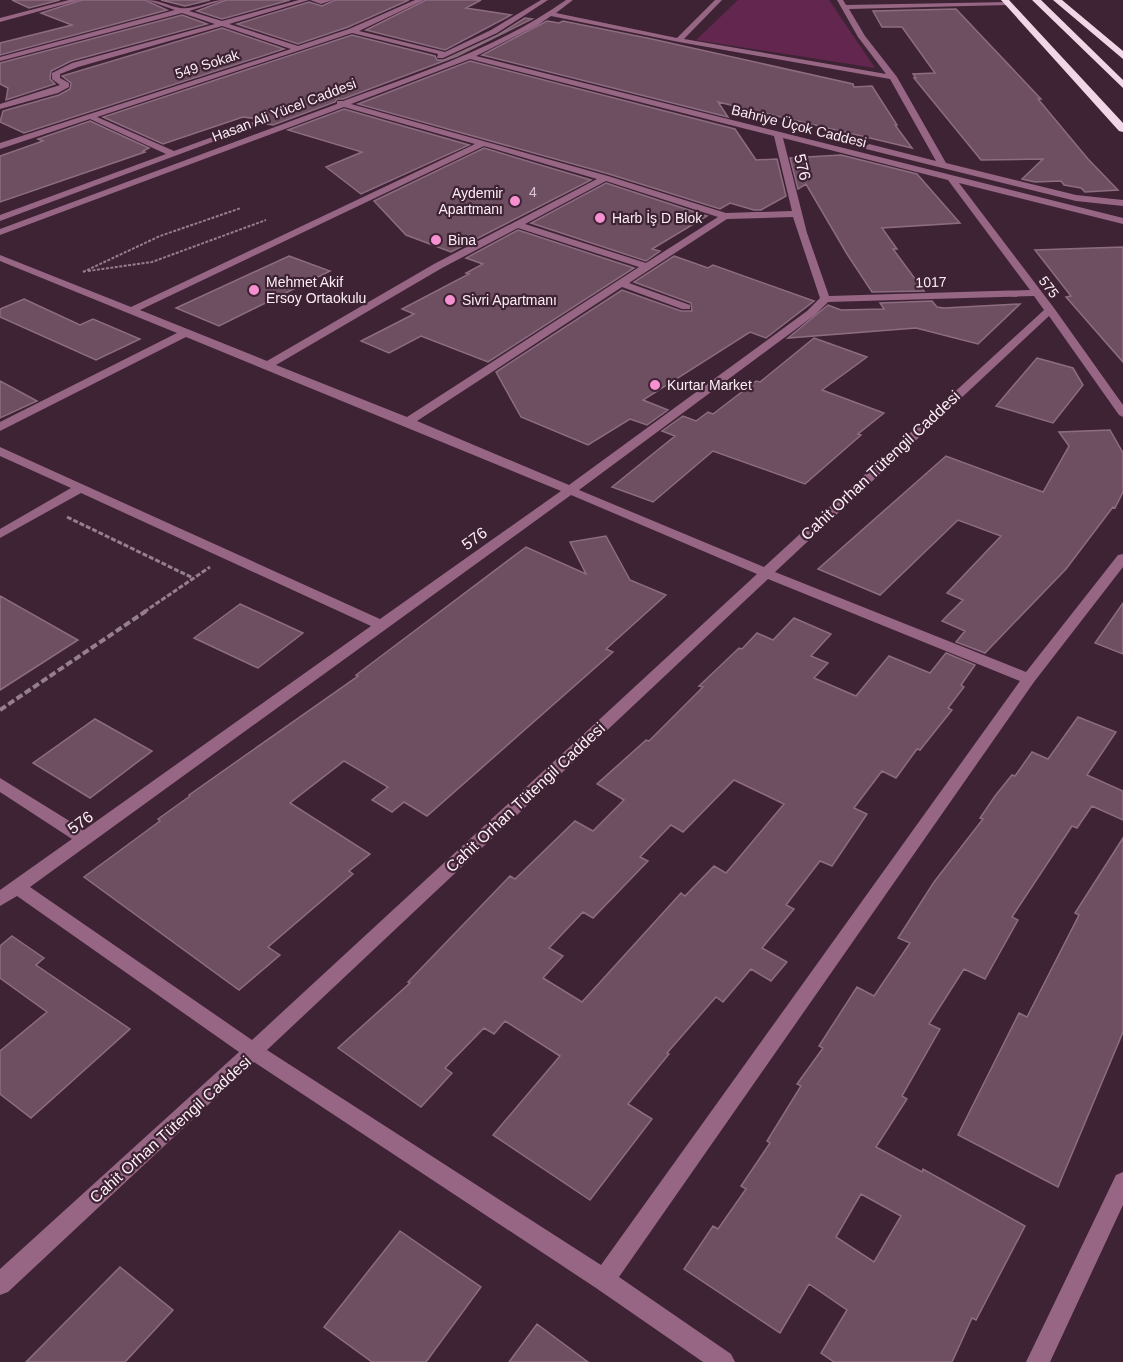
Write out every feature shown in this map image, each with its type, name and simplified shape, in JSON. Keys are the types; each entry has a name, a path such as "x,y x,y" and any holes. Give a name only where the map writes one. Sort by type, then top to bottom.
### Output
{"highway":[{"path":"1036,0 1123,85"},
{"path":"1057,0 1123,56"},
{"path":"1006,2 1123,129"}],"street":[{"path":"0,20 77,0"},
{"path":"150,0 296,48"},
{"path":"0,59 221,0"},
{"path":"0,107 56,92 66,85 56,79 56,73 66,69 306,0"},
{"path":"313,0 321,2 330,0"},
{"name":"549 Sokak","path":"0,146 352,31 421,0"},
{"path":"425,62 518,19 545,0"},
{"name":"Hasan Ali Yücel Caddesi","path":"0,232 340,103 469,57 519,33 570,0"},
{"path":"679,40 719,0"},
{"path":"842,3 1006,2"},
{"path":"842,3 862,37 893,77 942,164"},
{"path":"550,14 679,40 893,77"},
{"path":"352,31 446,54"},
{"name":"Bahriye Üçok Caddesi","path":"478,52 1076,198 1123,203"},
{"name":"Bahriye Üçok Caddesi","path":"469,57 1123,221"},
{"path":"340,103 605,178 725,216 798,214"},
{"path":"91,117 172,154"},
{"path":"0,218 271,118"},
{"name":"576","path":"0,899 569,491 811,313 825,298 798,214 778,135"},
{"path":"130,311 482,144"},
{"path":"267,366 438,266 605,178"},
{"name":"575","path":"951,178 1050,309 1123,413"},
{"path":"408,422 650,267 725,216"},
{"path":"516,224 650,267"},
{"path":"0,258 408,422 569,491 1029,680"},
{"path":"622,284 686,307"},
{"name":"1017","path":"825,298 1037,293"},
{"name":"Cahit Orhan Tütengil Caddesi","path":"0,1284 254,1052 764,572 1050,309"},
{"path":"0,427 185,333"},
{"path":"0,451 381,625"},
{"path":"0,534 80,488"},
{"path":"604,1280 1029,680 1123,558"},
{"path":"0,784 85,838"},
{"path":"17,887 254,1052 604,1280 723,1362"},
{"path":"1038,1362 1123,1182"}],"path":[{"path":"60,282 160,236 241,208"},
{"path":"84,271 152,262 266,220"},
{"path":"64,515 193,579"},
{"path":"0,710 228,555"}],"shaded area":[{"path":"738,0 829,0 875,68 696,40"}],"building":[{"path":"12,0 60,0 29,8"},
{"path":"82,0 145,0 167,10 0,55 0,43 72,25 41,13"},
{"path":"161,0 210,0 185,6"},
{"path":"226,0 290,0 222,19 197,11"},
{"path":"335,0 409,0 348,27 298,44 237,24 309,2 322,6"},
{"path":"426,0 481,0 466,8 511,15 445,50 366,30"},
{"path":"956,9 1041,99 1038,99 1088,159 1118,190 1085,192 1081,188 1064,185 1061,181 1035,182 1022,179 1043,159 981,160 914,78 916,78 913,74 935,73 902,27 882,27 873,11"},
{"path":"182,15 207,24 71,61 51,71 50,79 55,84 6,100 8,88 0,84 0,63"},
{"path":"525,18 532,19 457,56 343,99 337,99 335,102 273,125 267,124 267,120 243,117 163,144 103,117 352,35 435,56 437,60 444,60 498,35"},
{"path":"547,21 559,23 563,21 652,39 853,84 854,87 872,86 897,125 895,125 912,148 718,102 728,117 482,55"},
{"path":"222,28 284,49 24,133 0,122 3,111 59,95 70,89 71,83 62,76"},
{"path":"470,61 735,129 756,160 777,159 786,196 761,210 730,203 720,209 609,174 358,104"},
{"path":"344,109 469,145 361,194 326,167 362,152 288,130"},
{"path":"90,121 149,148 143,151 145,152 0,202 0,156 43,141 38,139"},
{"path":"484,148 591,180 451,252 406,235 374,201"},
{"path":"841,155 917,174 960,223 882,228 897,249 893,249 924,291 872,292 806,184 798,189 790,158"},
{"path":"606,183 707,216 652,249 660,251 646,261 531,223"},
{"path":"518,230 634,268 488,362 421,336 389,353 361,341 414,314 402,309 469,274 466,273 483,264 466,258"},
{"path":"1123,247 1123,362 1066,297 1071,296 1035,250"},
{"name":"Mehmet Akif Ersoy Ortaokulu","path":"289,256 330,271 219,326 176,308"},
{"path":"674,256 708,268 713,265 814,301 766,338 750,332 643,400 668,410 647,425 630,419 588,445 521,417 496,372 622,290 681,311 692,311 691,303 634,282"},
{"path":"24,299 80,325 93,319 140,339 96,360 0,317 0,309"},
{"path":"932,301 937,307 944,308 1020,304 978,344 916,328 788,338 828,305 841,310 884,309 880,303"},
{"path":"814,338 867,357 822,390 884,413 805,484 713,451 653,502 612,487 675,436 662,431 683,416 696,421 708,412 713,414 756,381 760,382"},
{"path":"1037,358 1073,368 1083,385 1053,423 996,406"},
{"path":"0,381 37,401 0,418"},
{"path":"1110,430 1123,453 1123,492 1115,508 1113,507 1066,569 985,653 956,642 965,631 942,621 963,600 947,593 1001,536 958,520 880,595 818,569 946,456 1043,492 1069,446 1059,432"},
{"path":"606,536 630,580 666,595 606,649 613,652 427,816 404,802 392,812 372,800 388,787 344,761 290,803 370,854 349,871 353,874 268,947 280,955 239,990 84,877 160,821 158,819 189,795 358,676 356,675 526,547 586,574 570,542"},
{"path":"0,596 78,640 0,690"},
{"path":"1123,603 1123,654 1095,643"},
{"path":"240,604 303,633 258,668 194,638"},
{"path":"794,618 831,634 811,656 828,663 814,678 856,696 889,656 930,673 946,653 975,665 961,685 964,687 948,708 952,710 920,750 917,749 896,778 882,771 854,808 867,814 832,866 820,861 786,905 794,909 762,948 787,962 771,981 751,969 723,1002 716,997 667,1053 669,1054 628,1104 652,1119 590,1200 493,1135 560,1056 505,1021 494,1034 484,1028 445,1068 452,1073 421,1107 338,1048 410,983 408,982 510,876 515,879 575,821 593,831 624,800 597,784 646,740 649,741 703,687 699,686 739,648 742,649 757,633 773,640","holes":["734,780 784,804 726,873 714,866 685,896 681,893 582,1002 543,978 563,956 549,948 583,912 593,918 648,861 640,857 671,825 683,832"]},
{"path":"1078,717 1116,732 1087,775 1123,791 1123,820 1092,806 1077,828 1072,826 1012,917 1018,920 985,979 964,969 929,1024 940,1029 902,1096 907,1099 876,1147 922,1172 923,1169 1025,1226 976,1320 972,1318 952,1362 834,1362 821,1353 847,1310 809,1284 780,1333 684,1269 713,1226 718,1229 746,1189 741,1186 770,1143 767,1141 801,1086 797,1084 823,1048 819,1046 857,987 874,996 910,943 898,938 934,882 983,819 980,818 995,796 1012,775 1015,776 1032,752 1048,759","holes":["861,1194 901,1216 874,1262 836,1237"]},
{"path":"95,719 152,751 90,798 33,763"},
{"path":"1123,838 1123,1032 1058,1187 958,1135 1019,1013 1027,1017 1079,915 1075,913"},
{"path":"12,936 44,958 36,965 130,1029 31,1118 0,1094 0,1051 47,1012 0,978 0,946"},
{"path":"400,1231 481,1287 426,1362 372,1362 324,1327"},
{"path":"120,1267 173,1310 125,1362 26,1362"},
{"path":"537,1324 588,1362 509,1362"}],"place":[{"name":"Aydemir Apartmanı","path":"515,201"},
{"name":"Harb İş D Blok","path":"600,218"},
{"name":"Bina","path":"436,240"},
{"name":"Mehmet Akif Ersoy Ortaokulu","path":"254,290"},
{"name":"Sivri Apartmanı","path":"450,300"},
{"name":"Kurtar Market","path":"655,385"}]}
